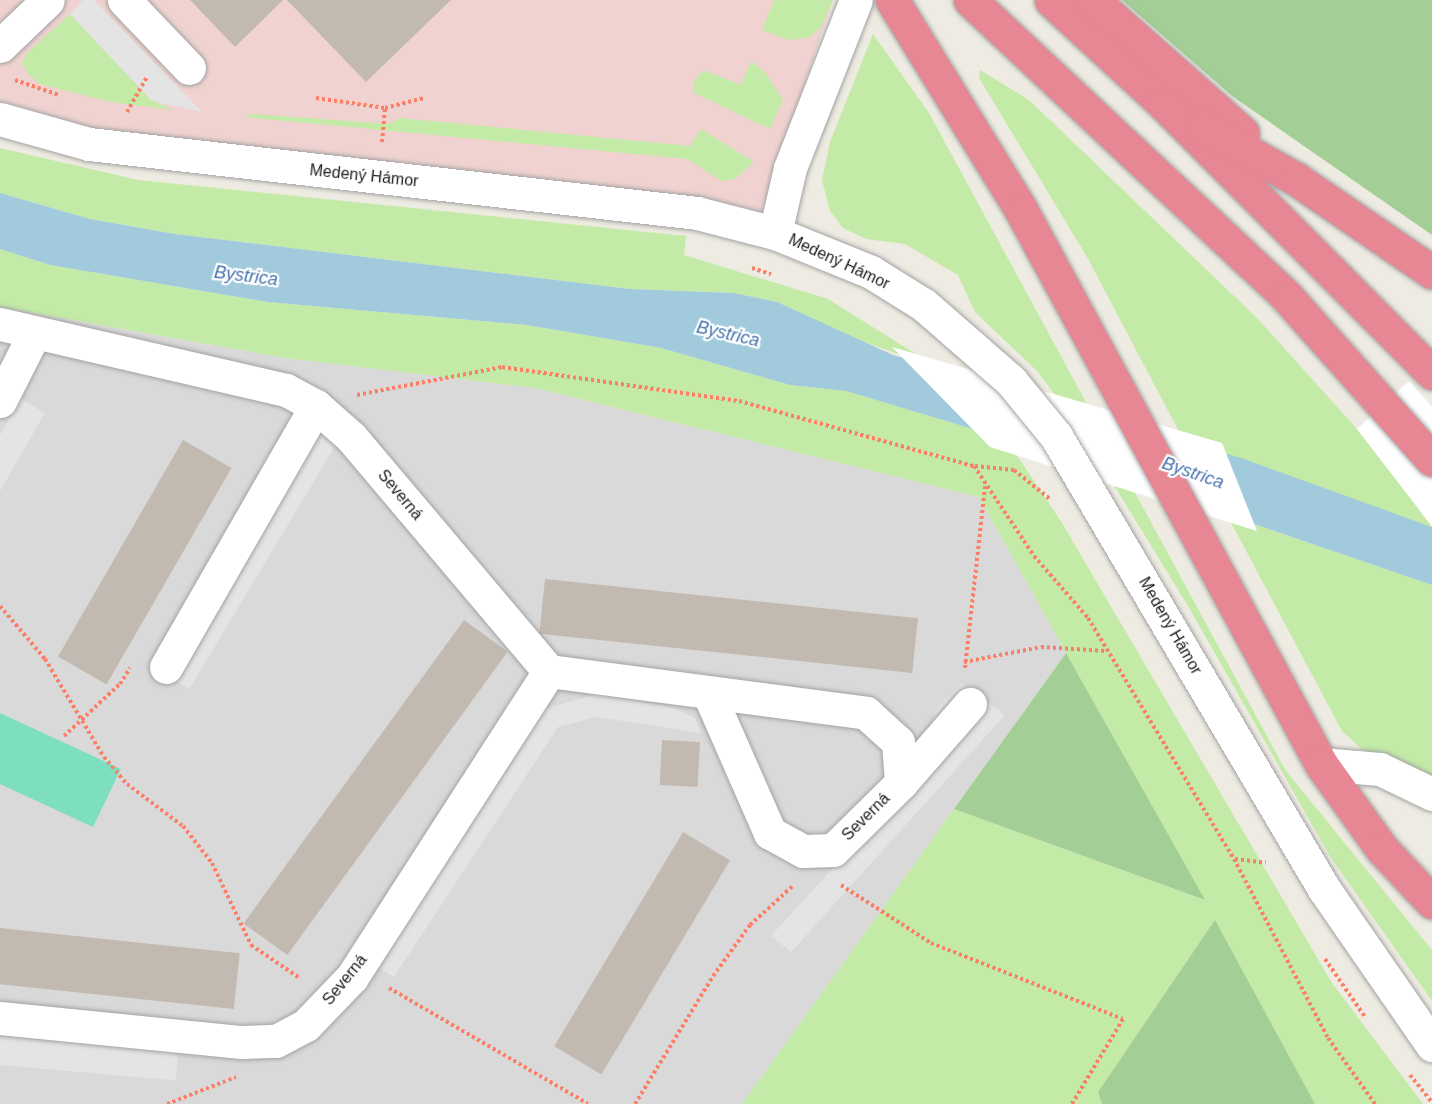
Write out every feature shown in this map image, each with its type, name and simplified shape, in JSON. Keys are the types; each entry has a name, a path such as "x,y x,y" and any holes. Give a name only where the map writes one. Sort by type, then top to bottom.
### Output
{"highway":[{"path":"892,0 1021,210 1321,764 1382,849 1432,902"},
{"path":"970,0 1287,297 1386,402 1432,460"},
{"path":"1051,0 1164,104 1432,373"},
{"path":"1093,0 1296,179"},
{"path":"1164,104 1296,179 1432,272"}],"street":[{"path":"0,46 48,0"},
{"path":"124,0 189,68"},
{"path":"775,233 790,168 856,0"},
{"name":"Medený Hámor","path":"0,119 89,144 674,210 775,233 871,273 924,305 1011,381 1083,476 1324,889 1432,1045"},
{"name":"Severná","path":"0,324 34,334 237,375 316,406 351,437 549,671 708,694 866,713 898,742 901,783"},
{"path":"0,401 34,334"},
{"path":"166,667 316,406"},
{"name":"Severná","path":"0,1018 242,1042 276,1041 306,1025 357,969 549,671"},
{"name":"Severná","path":"708,694 770,832 803,851 825,857 901,783 970,704"},
{"path":"1321,764 1380,769 1432,794"}],"path":[{"path":"127,113 136,89"},
{"path":"316,98 384,108 424,98"},
{"path":"382,142 384,108"},
{"path":"749,267 783,278"},
{"path":"316,406 415,380 502,367 739,401 974,466 1014,470 1055,502"},
{"path":"974,466 985,486 1034,556 1088,618 1234,859 1328,1038 1375,1104"},
{"path":"970,704 964,662 985,486"},
{"path":"0,606 45,658 82,720 127,784 183,826 212,863 251,945 332,999"},
{"path":"964,662 1041,647 1106,651"},
{"path":"63,736 120,684 135,658"},
{"path":"635,1104 750,925 825,857 878,914 931,943 1123,1019 1071,1104"},
{"path":"1234,859 1268,863"},
{"path":"357,969 588,1104"}],"shaded area":[{"path":"0,0 833,0 753,237 70,158 0,129"},
{"path":"83,0 94,0 202,112 152,101 70,14"},
{"path":"0,307 285,358 535,388 979,497 1066,653 742,1104 0,1104"},
{"path":"21,399 45,413 0,491 0,435"},
{"path":"318,430 338,442 189,689 170,677"},
{"path":"962,683 1005,715 791,952 771,936 917,776 936,709"},
{"path":"597,694 675,708 696,719 701,733 597,717 558,727 394,977 376,966 544,709"},
{"path":"0,1036 178,1052 176,1080 0,1065"}],"green space":[{"path":"774,0 833,0 821,27 808,38 789,40 762,30"},
{"path":"1122,0 1432,0 1432,235 1232,96"},
{"path":"70,14 152,101 174,110 110,102 40,84 29,75 22,63 27,53"},
{"path":"873,34 929,113 1286,771 1432,950 1432,1001 1331,858 1188,606 1077,425 1038,372 975,312 958,275 905,244 866,239 843,228 830,211 822,180 830,142"},
{"path":"751,61 765,72 783,100 770,129 694,93 693,83 703,70 741,85"},
{"path":"980,70 1029,100 1258,319 1357,429 1432,527 1184,441 1087,257 979,78"},
{"path":"254,114 388,124 400,118 690,146 701,129 754,162 735,179 722,181 687,159 244,117"},
{"path":"0,148 138,180 686,236 684,255 828,299 938,368 839,333 777,302 734,293 630,289 175,234 90,219 0,193"},
{"path":"0,249 50,265 268,302 527,325 661,348 790,385 846,391 1006,439 1062,523 1332,983 1423,1104 1315,1104 1215,921 1098,1092 1102,1104 742,1104 954,809 1204,900 979,497 535,388 285,358 0,307"},
{"path":"1227,515 1432,585 1432,781 1367,754 1342,731"},
{"path":"1066,653 1205,900 954,809"},
{"path":"0,713 121,769 93,827 0,784"},
{"path":"1215,920 1315,1104 1102,1104 1098,1092"}],"water":[{"name":"Bystrica","path":"0,193 90,219 175,234 630,289 734,293 777,302 893,355 1241,458 1432,527 1432,585 1006,439 846,391 790,385 661,348 527,325 268,302 50,265 0,249"}],"pier":[{"path":"892,347 1222,443 1257,531 990,447"},
{"path":"1409,381 1432,407 1432,526 1357,429"}],"building":[{"path":"190,0 283,0 235,47"},
{"path":"287,0 451,0 366,82"},
{"path":"183,440 231,468 106,685 58,657"},
{"path":"545,579 918,618 912,673 539,634"},
{"path":"464,620 508,652 287,955 244,923"},
{"path":"662,740 700,742 698,787 660,785"},
{"path":"683,832 730,860 601,1075 554,1046"},
{"path":"0,928 240,953 234,1009 0,984"}]}
